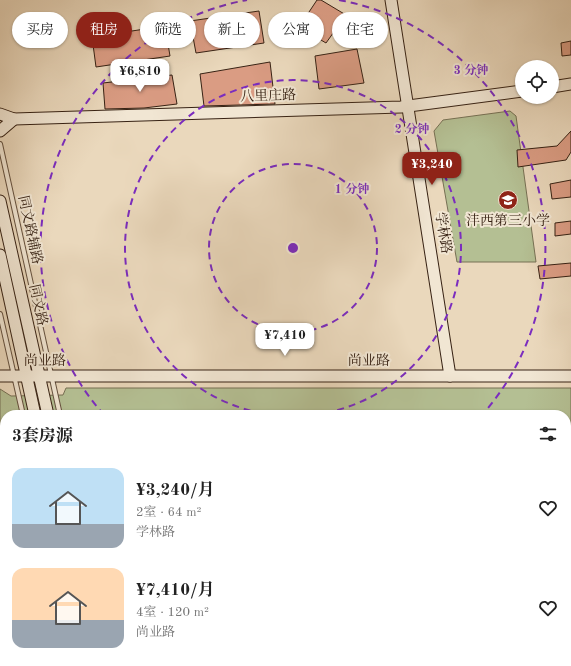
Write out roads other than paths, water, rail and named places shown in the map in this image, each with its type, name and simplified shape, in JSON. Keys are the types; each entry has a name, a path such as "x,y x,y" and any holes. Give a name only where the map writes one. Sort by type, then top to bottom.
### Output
{"street":[{"name":"学林路","path":"384,0 404,107 446,372"},
{"name":"学林路","path":"391,0 404,107"},
{"path":"559,86 571,84"},
{"name":"八里庄路","path":"14,119 404,107 515,92"},
{"path":"0,114 14,119 0,131"},
{"name":"同文路","path":"0,201 47,410"},
{"name":"同文路","path":"0,255 34,410"},
{"name":"尚业路","path":"0,376 26,372 446,372 571,368"},
{"name":"尚业路","path":"0,369 13,373"},
{"name":"尚业路","path":"446,372 571,376"}],"lane":[{"name":"同文路辅路","path":"0,144 59,410"},
{"path":"0,314 22,410"}],"place":[{"name":"沣西第三小学","path":"508,200"}]}
